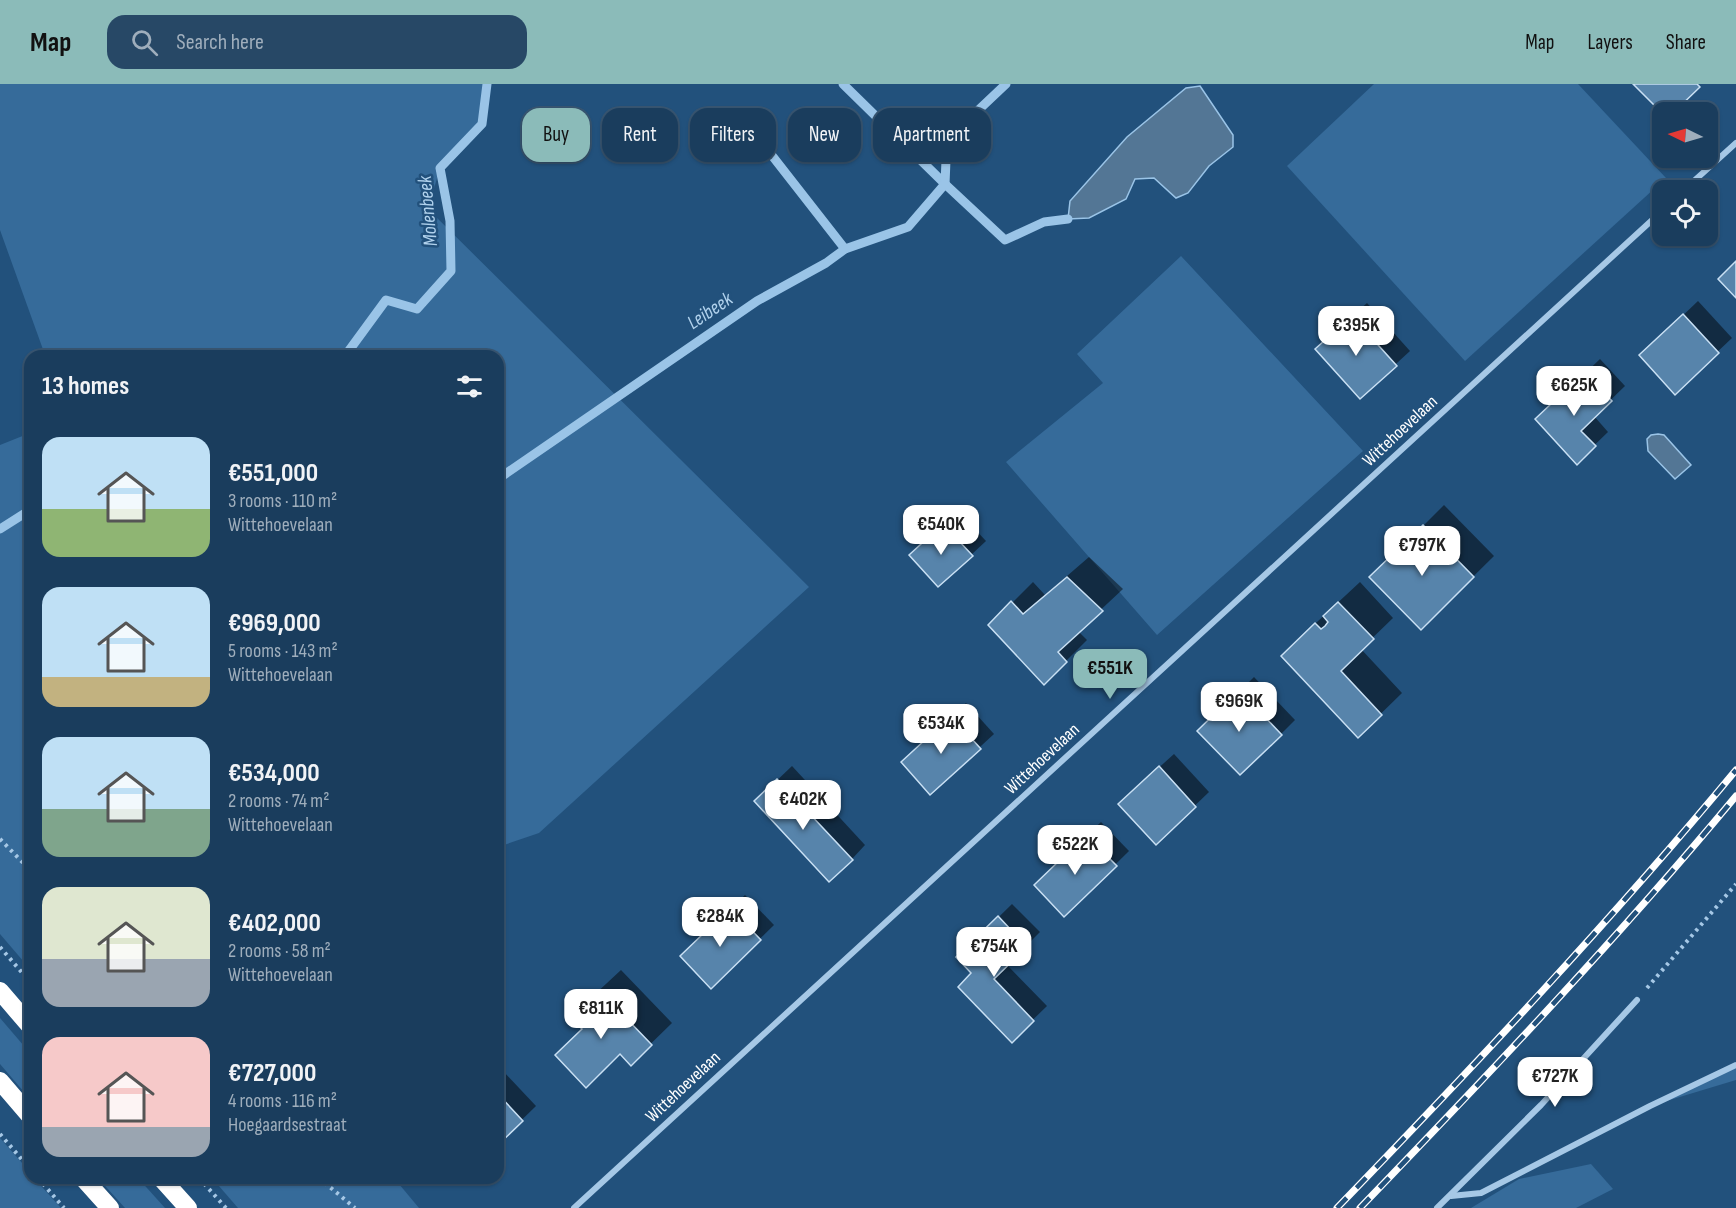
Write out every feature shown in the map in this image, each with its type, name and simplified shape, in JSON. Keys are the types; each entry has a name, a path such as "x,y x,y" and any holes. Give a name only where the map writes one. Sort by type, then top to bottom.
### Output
{"highway":[{"path":"0,991 24,1019"},
{"path":"0,1081 24,1109"},
{"path":"88,1184 110,1208"},
{"path":"166,1184 188,1208"}],"street":[{"path":"1695,180 1736,143"},
{"name":"Wittehoevelaan","path":"574,1208 1652,219"},
{"path":"1437,1208 1541,1105 1637,1000"},
{"path":"1451,1196 1481,1193 1650,1106 1736,1065"}],"path":[{"path":"0,838 24,864"},
{"path":"1637,1000 1736,884"},
{"path":"0,947 24,975"},
{"path":"0,1134 24,1161"},
{"path":"43,1184 64,1208"},
{"path":"204,1184 226,1208"},
{"path":"326,1184 355,1208"}],"shaded area":[{"path":"0,84 488,84 484,124 440,168 428,209 809,587 539,833 504,845 504,350 43,350 0,230"},
{"path":"1374,84 1578,84 1652,163 1652,168 1657,168 1666,178 1652,180 1652,191 1465,361 1287,166"},
{"path":"1200,86 1233,135 1233,147 1209,166 1188,193 1176,198 1154,178 1135,179 1126,199 1089,218 1068,219 1070,201 1127,137 1186,88"},
{"path":"1181,256 1363,451 1157,635 1006,462 1103,383 1077,354"},
{"path":"24,435 24,962 0,934 0,445"},
{"path":"1651,435 1664,435 1691,465 1675,479 1648,451 1647,439"},
{"path":"0,1018 24,1046 24,1092 0,1064"},
{"path":"1736,1063 1736,1080 1650,1106"},
{"path":"0,1138 24,1165 24,1184 39,1184 61,1208 0,1208"},
{"path":"1591,1164 1613,1189 1576,1208 1471,1208 1519,1179"},
{"path":"103,1184 143,1184 165,1208 125,1208"},
{"path":"217,1184 399,1184 419,1208 238,1208"}],"building":[{"path":"1633,84 1697,84 1700,87 1684,102 1652,103"},
{"path":"1736,261 1736,298 1718,279"},
{"path":"1683,314 1719,353 1675,395 1639,355"},
{"path":"1352,316 1397,366 1360,399 1315,349"},
{"path":"1585,372 1612,401 1581,431 1596,446 1577,465 1535,419"},
{"path":"943,524 973,556 938,587 909,555"},
{"path":"1423,525 1474,577 1421,630 1369,577"},
{"path":"1067,577 1103,611 1058,652 1067,662 1044,685 988,625 1011,601 1023,614"},
{"path":"1338,602 1374,639 1341,671 1382,715 1358,738 1281,656 1315,623 1321,629 1325,626 1328,622 1323,616"},
{"path":"1239,690 1282,735 1240,775 1197,731"},
{"path":"951,716 981,749 930,795 901,762"},
{"path":"1159,766 1196,807 1156,845 1118,804"},
{"path":"777,779 853,860 829,882 754,801"},
{"path":"1086,835 1117,866 1064,917 1034,885"},
{"path":"730,908 761,940 711,989 680,956"},
{"path":"998,916 1027,947 994,979 1034,1021 1012,1043 958,987 971,973 956,957"},
{"path":"599,990 652,1045 631,1066 620,1054 586,1088 555,1055 582,1029 570,1017"},
{"path":"504,1100 523,1121 504,1139"}],"waterway":[{"name":"Molenbeek","path":"349,350 386,300 417,309 451,271 450,221 440,168 482,124 487,84"},
{"name":"Leibeek","path":"843,84 1005,240 1044,222 1068,219"},
{"path":"945,184 946,160 952,135 1006,84"},
{"path":"776,161 845,249"},
{"name":"Leibeek","path":"504,475 757,301 826,263 845,249 908,227 945,184"},
{"name":"Molenbeek","path":"0,529 24,514"}],"railway":[{"path":"1337,1208 1541,993 1640,883 1736,770"},
{"path":"1360,1208 1552,1005 1736,796"}]}
